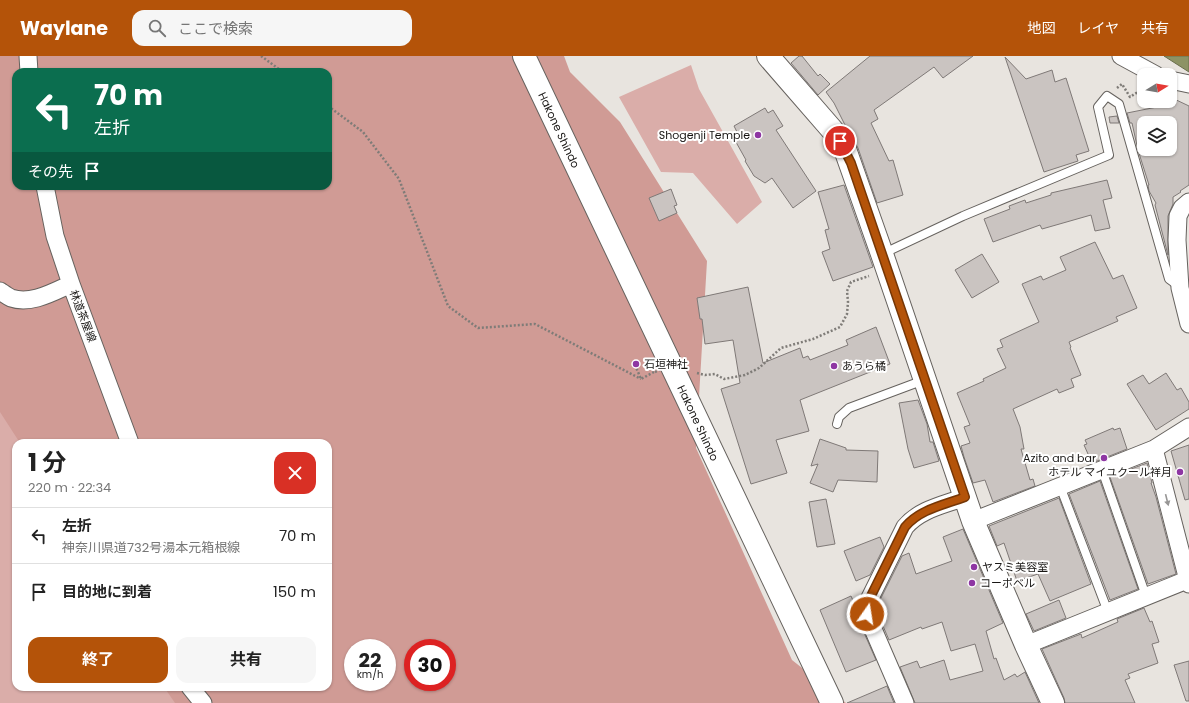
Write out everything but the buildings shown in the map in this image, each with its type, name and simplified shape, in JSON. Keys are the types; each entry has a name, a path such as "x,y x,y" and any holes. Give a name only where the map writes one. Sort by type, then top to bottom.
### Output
{"main road":[{"name":"Hakone Shindo","path":"524,56 832,703"},
{"path":"768,56 840,141 851,163 965,497 1026,645 1053,703"}],"street":[{"path":"28,56 29,68"},
{"path":"1121,56 1143,68"},
{"path":"1177,81 1189,84"},
{"name":"林道茶屋線","path":"46,190 55,236 70,284 128,439"},
{"path":"1189,202 1182,208 1178,216 1177,240 1185,283 1189,324"},
{"path":"0,291 10,298 24,300 37,298 70,284"},
{"path":"974,521 1154,449 1189,427"},
{"path":"1026,645 1146,596 1188,582 1154,449"},
{"path":"905,703 867,614 866,606 905,527 912,518 922,512 965,497"},
{"path":"193,691 203,703"}],"lane":[{"path":"885,262 963,216 1109,155 1098,107 1107,96 1119,104 1169,280 1185,283"},
{"path":"837,424 838,417 849,408 925,380"},
{"path":"1102,470 1146,596"},
{"path":"1060,486 1108,612"}],"path":[{"path":"261,56 278,68"},
{"path":"1107,96 1122,84 1130,97 1137,92"},
{"path":"332,109 363,132 398,180 448,306 478,328 535,324 641,379"},
{"path":"695,373 704,375 715,374 724,379 745,376 759,368 781,348 813,339 840,327 846,314 848,302 847,291 851,282 885,262"},
{"path":"641,379 688,358 686,353"},
{"path":"634,365 641,379"}],"shaded area":[{"path":"0,56 564,56 570,72 620,122 707,261 696,448 792,660 846,703 175,703 167,691 332,691 332,439 17,439 0,412"},
{"path":"1164,56 1189,56 1189,72"},
{"path":"691,65 699,89 762,202 737,224 693,173 661,172 619,97"},
{"path":"0,304 102,439 12,439 12,691 181,691 189,703 0,703"}],"place":[{"name":"Shogenji Temple","path":"758,135"},
{"name":"石垣神社","path":"636,364"},
{"name":"あうら橘","path":"834,366"},
{"name":"Azito and bar","path":"1104,458"},
{"name":"ホテル マイユクール祥月","path":"1180,472"},
{"name":"ヤスミ美容室","path":"974,567"},
{"name":"コーポベル","path":"972,583"}],"route":[{"path":"840,141 851,163 965,497 922,512 912,518 905,527 866,606 867,614"}]}
